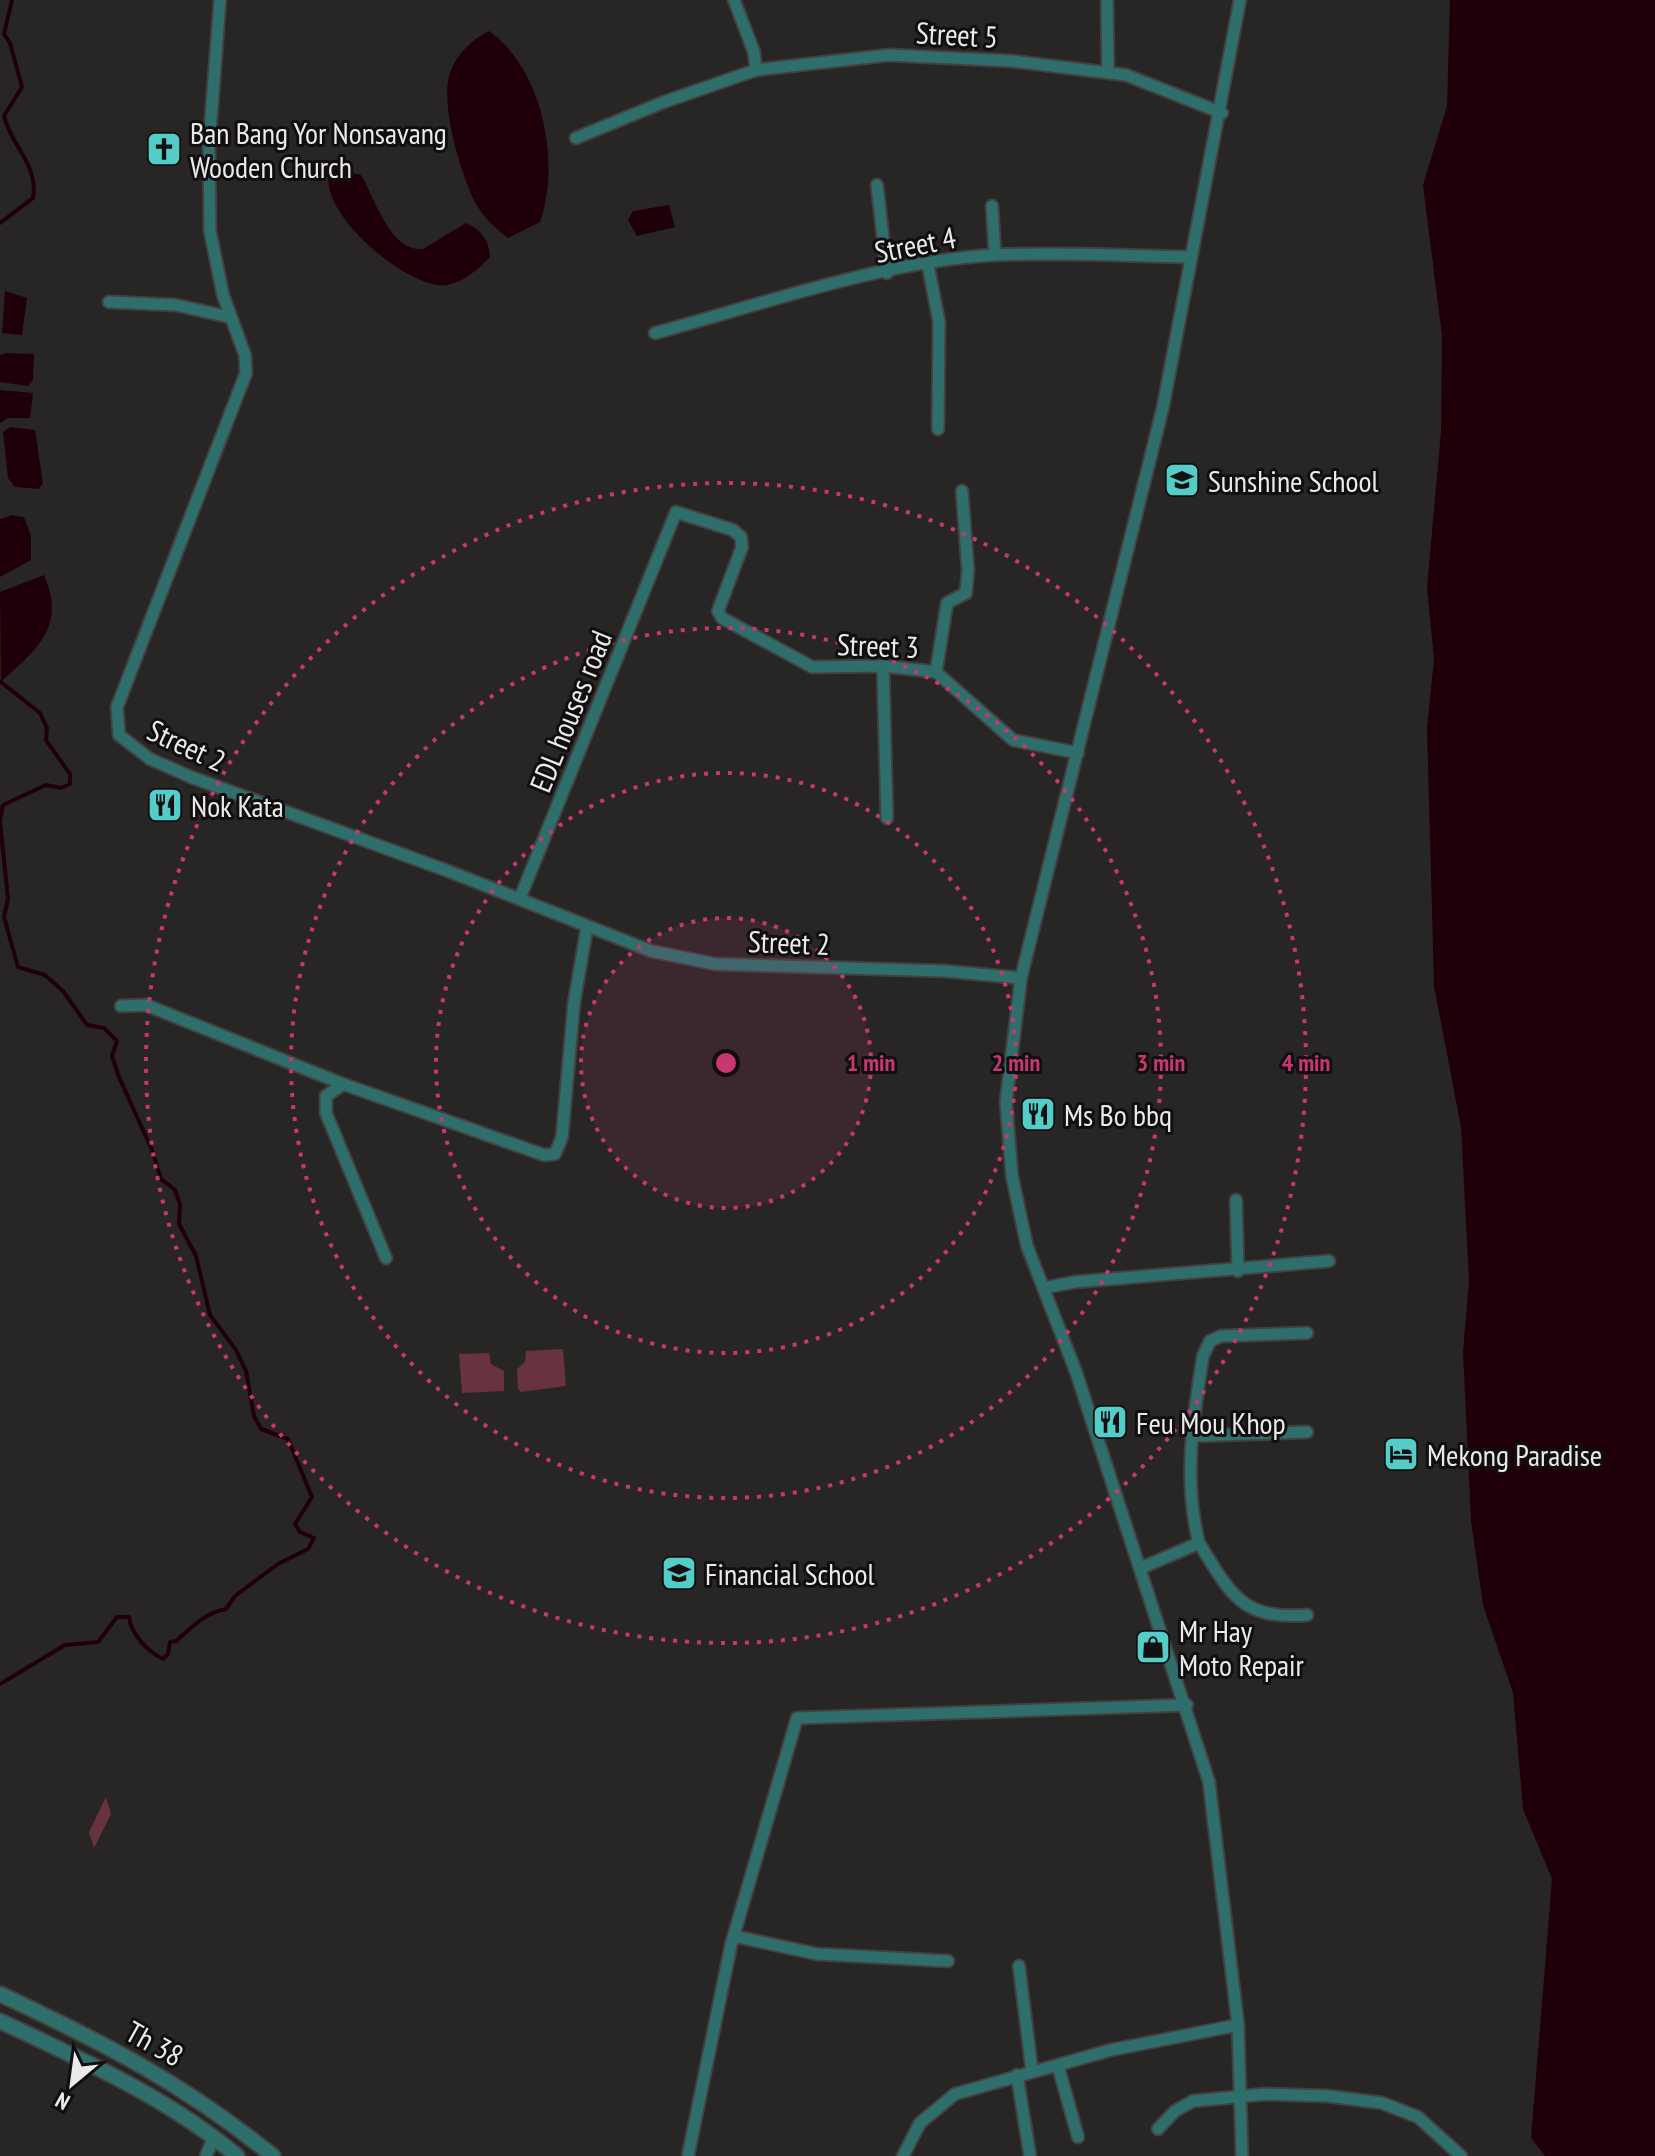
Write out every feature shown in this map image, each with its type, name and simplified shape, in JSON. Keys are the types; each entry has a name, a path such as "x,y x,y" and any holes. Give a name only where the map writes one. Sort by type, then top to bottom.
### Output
{"street":[{"name":"Street 2","path":"220,0 211,87 210,231 229,317 245,355 246,373 117,707 119,735 150,759 191,777 520,898 651,951 715,964 945,971 1021,978"},
{"path":"734,0 754,52 756,70"},
{"path":"1107,0 1108,72"},
{"path":"1240,0 1222,113 1163,407 1021,978 1006,1102 1012,1176 1027,1246 1076,1372 1187,1705 1209,1782 1238,2025 1242,2156"},
{"name":"Street 5","path":"576,138 664,102 756,70 889,55 1012,61 1126,75 1222,113"},
{"path":"877,185 887,273"},
{"path":"992,206 995,255"},
{"name":"Street 4","path":"655,333 887,273 995,255 1191,257"},
{"path":"928,265 939,322 938,429"},
{"path":"109,302 176,305 229,317"},
{"path":"936,672 947,603 966,593 968,570 962,491"},
{"name":"Street 3","path":"676,512 733,530 741,537 742,547 718,611 722,618 812,667 883,666 936,672 1013,740 1078,753"},
{"name":"EDL houses road","path":"520,898 676,512"},
{"path":"883,666 887,818"},
{"path":"121,1006 146,1005 343,1084 544,1155 555,1154 562,1137 574,1003 587,927"},
{"path":"343,1084 333,1088 326,1096 326,1113 386,1258"},
{"path":"1236,1200 1238,1271"},
{"path":"1044,1288 1074,1282 1238,1271 1329,1261"},
{"path":"1307,1333 1221,1336 1210,1341 1203,1356 1193,1436 1191,1510 1199,1543 1240,1603 1269,1615 1307,1615"},
{"path":"1193,1436 1307,1432"},
{"path":"1141,1568 1199,1543"},
{"path":"688,2156 734,1936 797,1718 1187,1705"},
{"path":"734,1936 817,1954 948,1961"},
{"path":"1019,1966 1032,2071"},
{"name":"Th 38","path":"0,1994 147,2066 199,2098 273,2156"},
{"name":"Th 38","path":"0,2021 84,2061 185,2117 237,2156"},
{"path":"903,2156 920,2123 955,2094 1111,2050 1238,2025"},
{"path":"1058,2066 1078,2137"},
{"path":"1017,2075 1030,2156"},
{"path":"1158,2129 1175,2111 1193,2101 1282,2094 1382,2103 1418,2117 1461,2156"},
{"path":"185,2117 199,2098"},
{"path":"206,2156 214,2137"}],"shaded area":[{"path":"1450,0 1655,0 1655,2156 1545,2156 1531,2138 1552,1879 1523,1809 1513,1693 1483,1605 1471,1521 1463,1352 1469,1281 1461,1127 1434,986 1427,728 1434,659 1427,587 1441,432 1442,336 1423,185 1447,106"},
{"path":"489,31 508,48 523,69 543,119 547,146 546,198 540,222 508,238 486,217 469,190 453,137 447,99 454,64 467,47"},
{"path":"330,168 361,175 385,222 401,242 411,248 423,249 466,223 484,236 490,257 467,277 452,284 438,285 403,271 364,241 347,223 335,204 329,185"},
{"path":"669,205 675,227 637,236 628,220 633,211"},
{"path":"5,291 27,298 22,335 2,333"},
{"path":"34,354 33,380 28,386 0,382 0,355"},
{"path":"0,390 33,393 30,418 8,418 0,423"},
{"path":"10,427 35,430 43,483 39,489 15,487 8,478 3,432"},
{"path":"12,515 24,517 31,536 31,560 0,577 0,519"},
{"path":"44,575 52,609 50,623 36,648 1,682 0,592"},
{"path":"563,1349 566,1386 521,1392 518,1389 517,1369 525,1362 526,1351"},
{"path":"489,1353 491,1364 504,1371 504,1391 462,1393 459,1354"},
{"path":"106,1797 111,1814 94,1848 89,1832"}],"waterway":[{"path":"0,223 33,198 34,186 28,165 4,116 22,87 10,43 4,34 12,0"},
{"path":"0,820 3,805 46,785 61,788 70,784 70,774 46,740 47,728 40,713 1,682"},
{"path":"0,822 8,899 4,917 18,967 45,975 63,991 87,1025 104,1028 117,1041 112,1056 119,1077 152,1150 161,1179 175,1190 180,1204 179,1224 196,1256 210,1315 236,1350 246,1371 254,1416 261,1429 288,1439 312,1497 295,1524 300,1532 314,1538 308,1549 278,1564 235,1596 226,1609 204,1617 176,1641 170,1642 168,1654 163,1659 141,1642 129,1617 117,1617 98,1642 65,1645 0,1684"}],"place":[{"name":"Ban Bang Yor Nonsavang Wooden Church","path":"164,149"},
{"name":"Sunshine School","path":"1182,480"},
{"name":"Nok Kata","path":"165,805"},
{"name":"Ms Bo bbq","path":"1038,1114"},
{"name":"Feu Mou Khop","path":"1110,1422"},
{"name":"Mekong Paradise","path":"1401,1454"},
{"name":"Financial School","path":"679,1573"},
{"name":"Mr Hay Moto Repair","path":"1153,1647"}]}
